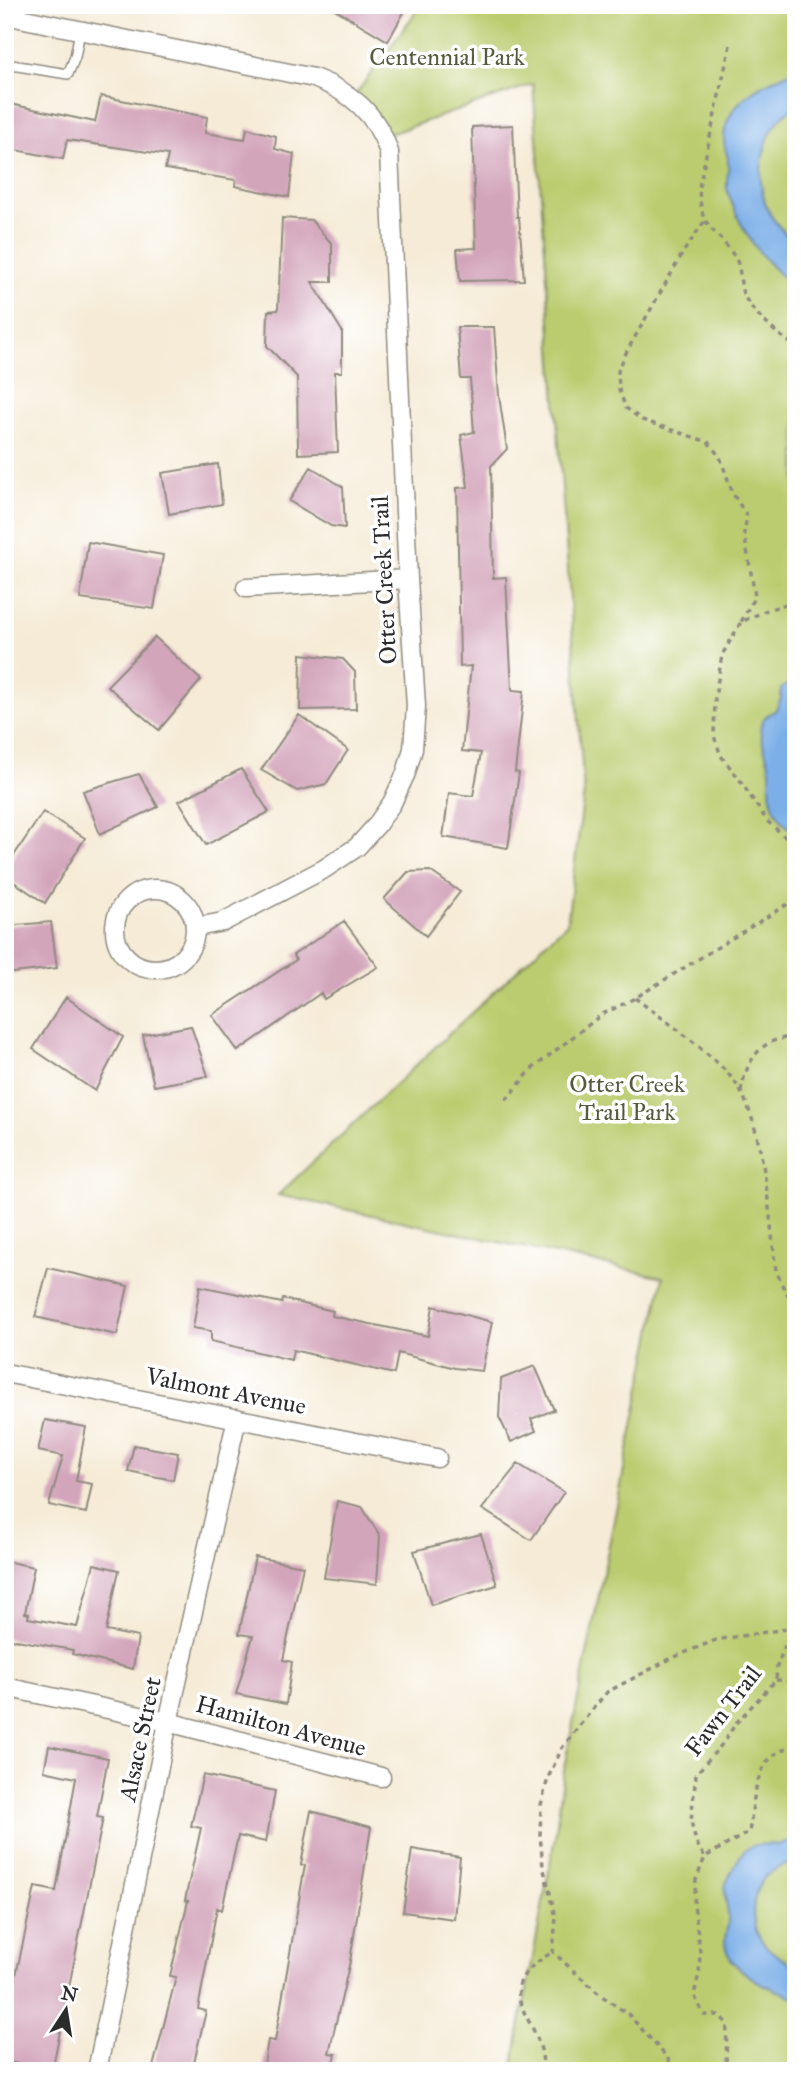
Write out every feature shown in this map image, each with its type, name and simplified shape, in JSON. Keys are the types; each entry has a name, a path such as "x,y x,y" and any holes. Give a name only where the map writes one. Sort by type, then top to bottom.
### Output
{"street":[{"path":"5,15 80,31"},
{"name":"Otter Creek Trail","path":"80,31 314,78 346,93 373,117 386,144 391,173 416,727 406,773 392,803 367,836 341,858 223,922 196,927"},
{"path":"246,588 408,579"},
{"path":"155,888 171,892 182,899 193,914 196,927 194,943 185,957 173,966 159,970 144,969 134,964 123,955 115,940 114,926 118,911 126,900 142,891 155,888"},
{"name":"Valmont Avenue","path":"5,1373 437,1458"},
{"name":"Alsace Street","path":"97,2071 168,1722 237,1418"},
{"name":"Hamilton Avenue","path":"5,1687 168,1722 381,1777"}],"lane":[{"path":"5,64 68,74 75,57 80,31"}],"path":[{"path":"730,45 699,187 704,222 736,258 743,293 752,307 787,341 796,346"},
{"path":"704,222 684,251 627,351 618,370 619,390 626,408 642,420 708,442 720,457 733,495 747,516 744,533 755,596 722,655 715,698 714,736 721,756 766,821 796,850"},
{"path":"741,622 796,601"},
{"path":"506,1100 533,1069 601,1015 635,998 796,899"},
{"path":"635,998 675,1028 730,1077 741,1093 752,1115 759,1141 776,1271 796,1306"},
{"path":"741,1093 744,1071 754,1055 767,1043 785,1037 796,1038"},
{"name":"Fawn Trail","path":"705,1857 696,1842 691,1821 696,1774 724,1742 736,1723 776,1680 777,1666 796,1620"},
{"path":"552,1952 556,1917 543,1866 541,1805 562,1748 607,1692 672,1658 716,1640 792,1628"},
{"path":"776,1680 796,1681"},
{"path":"728,2071 727,2022 718,2015 704,2015 694,1995 701,1952 694,1904 696,1880 705,1857 749,1832 758,1782 766,1762 780,1751 796,1746"},
{"path":"542,2071 542,2046 524,2015 518,1994 520,1978 541,1958 552,1952"},
{"path":"552,1952 598,1994 628,2014 666,2056 675,2071"}],"green space":[{"name":"Otter Creek Trail Park","path":"421,5 796,5 796,2071 512,2071 555,1837 565,1763 663,1277 278,1195 567,923 584,793 533,84 384,136 353,98"}],"water":[{"path":"796,70 796,106 784,115 768,139 763,154 761,184 769,212 796,249 796,289 760,253 739,220 727,188 728,161 724,140 726,126 738,104 759,87"},
{"path":"796,679 796,834 781,819 772,801 770,767 762,742 761,727 767,715 775,711 781,699 781,689"},
{"path":"796,1838 796,1862 777,1868 765,1877 758,1887 753,1910 757,1933 764,1944 796,1967 796,1998 749,1976 733,1962 725,1944 728,1917 725,1892 729,1877 744,1851 752,1846 780,1844"}],"building":[{"path":"328,5 408,5 388,41"},
{"path":"101,96 207,117 205,133 245,139 247,128 276,136 275,149 294,154 289,197 235,186 236,180 165,169 168,155 67,140 63,159 5,148 5,103 95,122"},
{"path":"513,125 517,217 524,280 460,281 457,249 476,248 472,127"},
{"path":"282,218 311,220 332,244 332,282 312,282 342,331 342,372 335,372 338,452 298,454 297,377 267,346 268,311 278,310"},
{"path":"457,327 494,327 499,396 507,449 491,466 493,578 506,577 512,690 524,691 515,772 519,773 508,848 443,837 449,793 473,796 481,753 462,751 471,666 460,667 457,488 468,487 461,435 474,432 470,379 461,379"},
{"path":"218,464 222,504 169,514 162,473"},
{"path":"311,467 343,487 345,528 331,526 289,501"},
{"path":"88,542 163,555 154,609 80,599"},
{"path":"155,637 201,680 159,730 107,686"},
{"path":"301,654 343,659 355,672 356,709 300,710"},
{"path":"299,715 348,750 326,784 297,791 261,770"},
{"path":"241,769 269,812 206,845 179,801"},
{"path":"139,774 158,807 100,834 83,791"},
{"path":"43,812 85,838 45,903 5,876 5,869"},
{"path":"430,871 460,892 426,936 384,899 408,872"},
{"path":"344,921 378,967 324,999 321,993 238,1051 212,1015 296,960 293,955"},
{"path":"51,922 57,968 5,974 5,926"},
{"path":"66,997 123,1037 95,1091 33,1049"},
{"path":"191,1026 208,1076 154,1086 143,1035"},
{"path":"48,1268 128,1286 117,1335 35,1317"},
{"path":"200,1286 282,1303 283,1299 333,1311 332,1316 428,1336 433,1306 492,1322 482,1371 455,1368 398,1353 394,1374 293,1350 291,1360 211,1341 211,1331 193,1328"},
{"path":"535,1366 554,1410 531,1419 536,1431 511,1442 499,1417 501,1379"},
{"path":"45,1420 86,1427 76,1481 92,1484 86,1513 49,1505 63,1456 38,1451"},
{"path":"134,1445 178,1453 173,1480 128,1471"},
{"path":"518,1464 564,1492 531,1540 482,1509"},
{"path":"337,1501 362,1507 380,1536 377,1584 324,1578"},
{"path":"481,1534 497,1585 431,1605 414,1551"},
{"path":"255,1557 303,1566 283,1660 292,1662 286,1704 236,1694 253,1636 239,1634"},
{"path":"5,1561 34,1567 25,1613 29,1614 28,1618 77,1627 94,1564 119,1570 106,1631 138,1637 133,1669 72,1654 73,1650 5,1638"},
{"path":"49,1746 108,1758 97,1817 103,1818 52,2071 5,2061 5,2026 35,1887 56,1891 76,1778 44,1771"},
{"path":"203,1775 275,1791 266,1842 238,1836 222,1910 217,1908 198,2009 206,2011 192,2071 152,2071 176,1977 170,1976 188,1901 185,1900 201,1828 191,1826"},
{"path":"311,1811 371,1827 350,1961 329,2053 336,2054 332,2071 263,2071 268,2040 275,2041 305,1865 301,1865"},
{"path":"412,1849 460,1857 454,1919 403,1912"}],"park label":[{"name":"Centennial Park","path":"447,57"}]}
